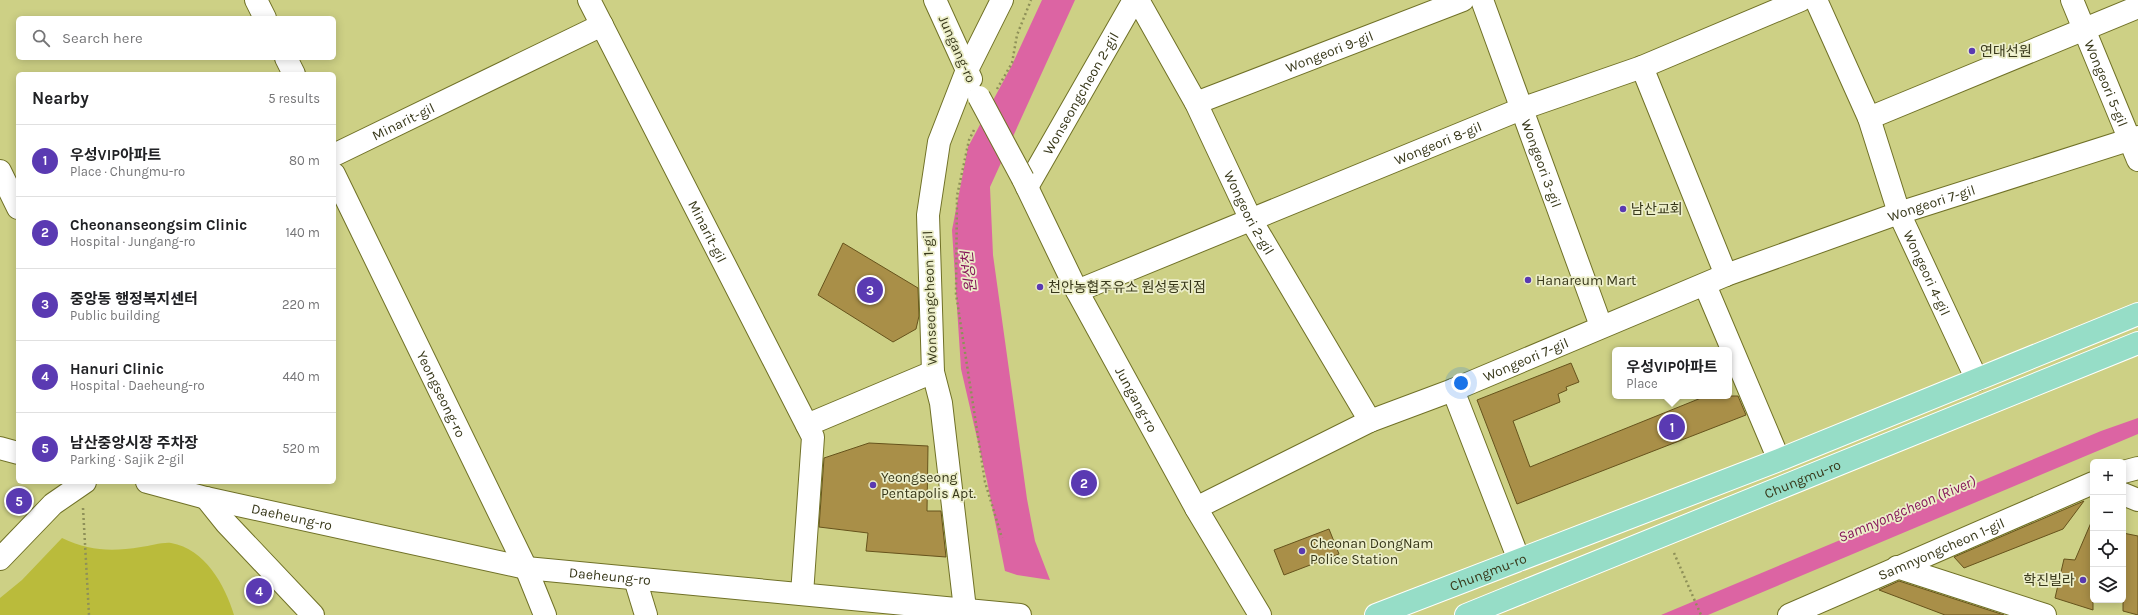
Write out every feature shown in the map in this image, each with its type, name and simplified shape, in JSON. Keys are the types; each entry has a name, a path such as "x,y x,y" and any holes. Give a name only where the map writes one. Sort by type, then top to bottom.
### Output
{"main road":[{"name":"Chungmu-ro","path":"1376,615 1779,460 2138,314"},
{"name":"Chungmu-ro","path":"1466,615 2138,343"}],"street":[{"path":"256,0 264,16"},
{"name":"Minarit-gil","path":"590,0 810,431"},
{"name":"Jungang-ro","path":"935,0 967,70 987,96 1025,183 1077,291 1196,508 1260,615"},
{"name":"Wonseongcheon 1-gil","path":"965,609 942,403 933,372 928,215 938,142 967,70 1002,0"},
{"name":"Wongeori 2-gil","path":"1136,0 1196,103 1251,220 1370,421"},
{"name":"Wonseongcheon 2-gil","path":"1025,183 1136,0"},
{"name":"Wongeori 9-gil","path":"1196,103 1463,0"},
{"name":"Wongeori 3-gil","path":"1482,0 1601,326"},
{"name":"Wongeori 8-gil","path":"1077,291 1521,109 1642,67 1801,0"},
{"name":"Wongeori 4-gil","path":"1816,0 1869,118 1899,213 1978,380"},
{"name":"Wongeori 5-gil","path":"2072,0 2133,139 2138,160"},
{"name":"Wongeori 5-gil","path":"2084,30 2138,7"},
{"name":"Minarit-gil","path":"336,153 602,25"},
{"path":"1869,118 2084,30"},
{"path":"287,60 293,72"},
{"path":"1642,67 1726,275"},
{"name":"Wongeori 7-gil","path":"1196,508 1370,421 1453,390 1601,326 1726,275 1899,213 2133,139"},
{"path":"0,171 16,204"},
{"name":"Yeongseong-ro","path":"336,178 526,568 545,615"},
{"name":"Chungmu-ro","path":"1704,285 1731,347"},
{"name":"Chungmu-ro","path":"1732,350 1779,460"},
{"path":"802,594 810,431 933,372"},
{"path":"1453,390 1519,560"},
{"path":"0,448 16,452"},
{"path":"2126,471 2138,468"},
{"path":"0,559 53,504 83,484"},
{"name":"Daeheung-ro","path":"158,484 206,498 526,568 1020,615"},
{"name":"Samnyongcheon 1-gil","path":"1789,615 2090,484"},
{"path":"2126,495 2138,500"},
{"path":"206,498 226,523 314,615"},
{"path":"1897,567 2045,615"},
{"path":"635,579 646,615"},
{"path":"1248,594 1251,615"}],"path":[{"path":"987,96 1012,62 1017,35 1031,0"},
{"path":"976,127 969,140 956,196 956,294 985,482 1002,538"},
{"path":"83,484 89,615"},
{"path":"1673,552 1701,615"}],"shaded area":[{"path":"62,538 82,546 110,550 130,549 168,543 183,547 194,553 212,570 225,592 234,615 0,615 0,598 22,580"}],"water":[{"name":"원성천","path":"1042,0 1075,0 990,187 993,255 1027,499 1035,541 1050,580 1017,575 1005,571 987,481 961,369 952,230 968,147 1012,65"},
{"path":"2138,418 2138,434 1708,615 1661,615 2101,431"}],"building":[{"path":"843,243 918,288 919,316 916,329 893,342 818,295"},
{"path":"1571,363 1579,382 1566,387 1567,390 1558,394 1560,402 1513,421 1530,467 1699,399 1732,399 1732,396 1738,396 1746,415 1517,504 1477,400"},
{"name":"Yeongseong Pentapolis Apt.","path":"869,443 928,446 927,511 941,511 946,557 866,551 868,533 819,527 824,458"},
{"path":"2084,501 2063,529 1964,568 1954,557"},
{"path":"2090,525 2090,603 2093,603 2093,610 2055,598 2064,559 2075,560"},
{"path":"1329,529 1339,554 1284,575 1274,550"},
{"path":"2126,534 2138,536 2138,615 2123,611 2123,603 2126,603"},
{"path":"1899,581 2004,615 1945,615 1879,590"}],"place":[{"name":"연대선원","path":"1972,51"},
{"name":"남산교회","path":"1623,209"},
{"name":"Hanareum Mart","path":"1528,280"},
{"name":"천안농협주유소 원성동지점","path":"1040,287"},
{"name":"중앙동 행정복지센터","path":"870,290"},
{"name":"우성VIP아파트","path":"1672,427"},
{"name":"Cheonanseongsim Clinic","path":"1084,483"},
{"name":"Yeongseong Pentapolis Apt.","path":"873,485"},
{"name":"남산중앙시장 주차장","path":"19,501"},
{"name":"Cheonan DongNam Police Station","path":"1302,551"},
{"name":"학진빌라","path":"2083,580"},
{"name":"Hanuri Clinic","path":"259,591"}],"water label":[{"name":"Samnyongcheon (River)","path":"1907,509"}]}
